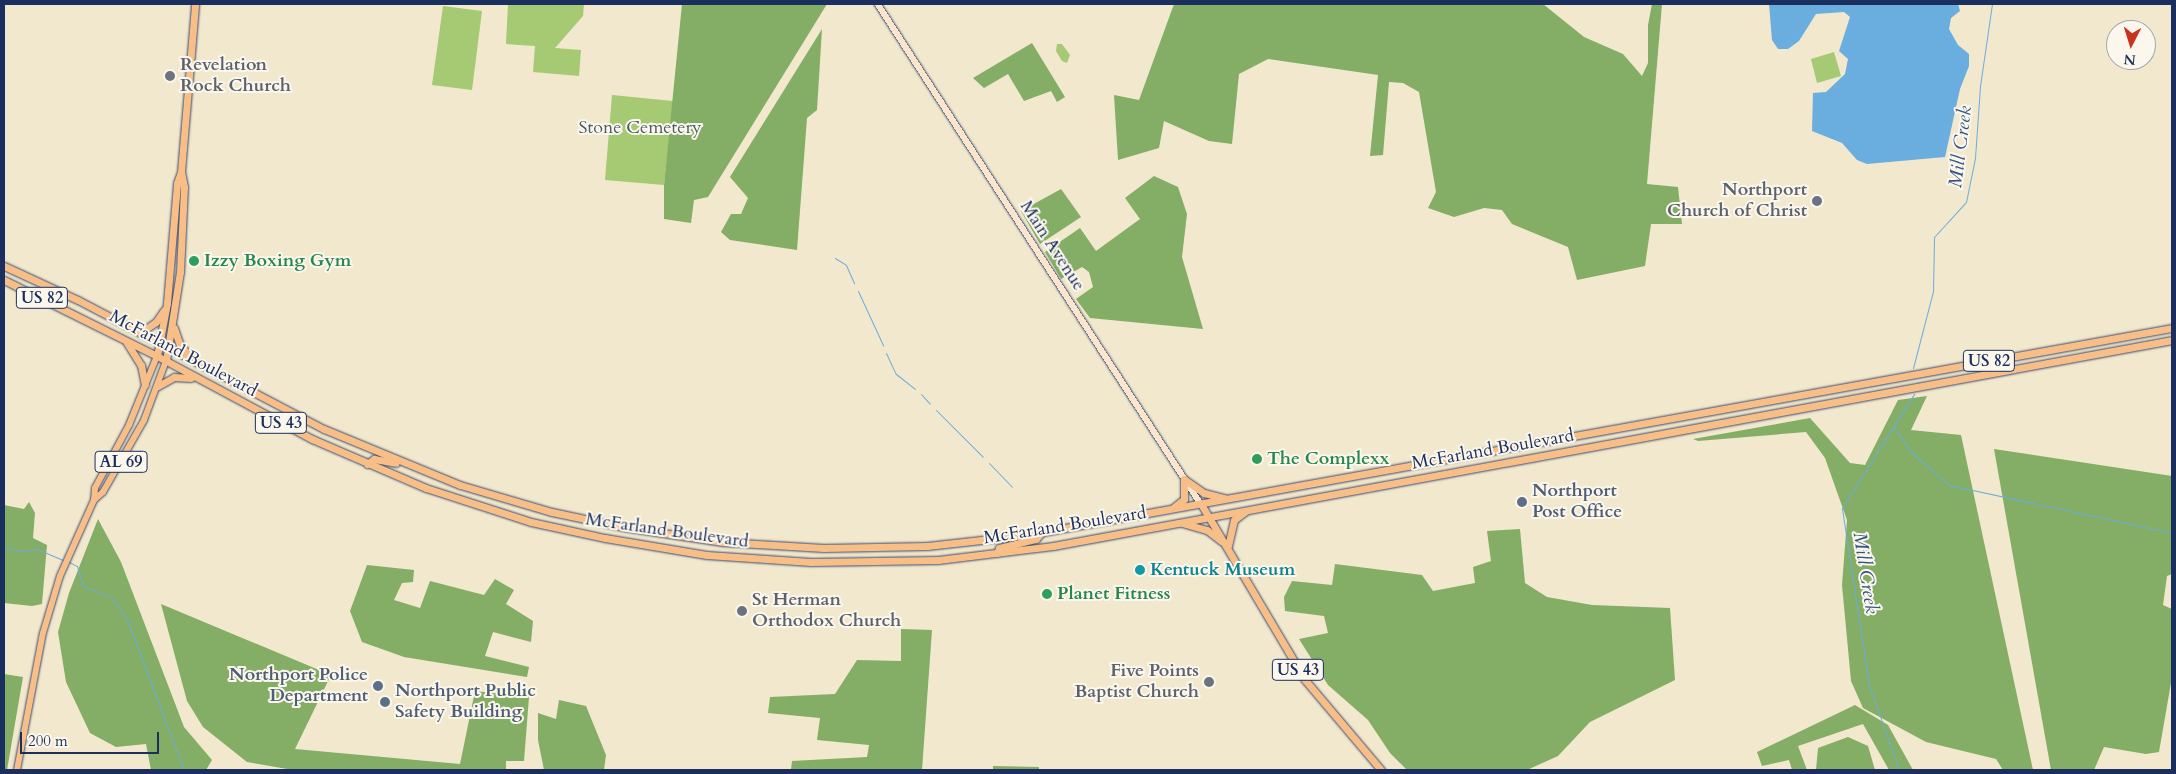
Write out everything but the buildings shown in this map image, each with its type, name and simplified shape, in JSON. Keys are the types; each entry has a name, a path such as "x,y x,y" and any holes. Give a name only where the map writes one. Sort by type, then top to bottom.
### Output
{"highway":[{"path":"160,343 167,303 177,183 181,172 194,4"},
{"path":"181,172 184,187 181,255 173,325 180,345 196,362"},
{"name":"McFarland Boulevard","path":"4,266 160,343 305,420 401,463 552,512 656,533 723,542 824,548 906,547 1041,533 2172,328"},
{"name":"McFarland Boulevard","path":"4,280 166,360 196,378 367,464 426,488 531,522 663,549 743,558 840,563 938,560 997,554 1248,510 2172,340"},
{"path":"140,333 156,322 167,303"},
{"name":"AL 69","path":"166,360 173,325"},
{"path":"123,339 139,359 146,386"},
{"name":"AL 69","path":"157,356 160,343"},
{"path":"158,386 174,377 196,378"},
{"path":"367,464 374,459 401,463"},
{"path":"1184,478 1204,493 1229,499"},
{"path":"1171,510 1184,499 1184,478"},
{"name":"US 43","path":"1201,504 1228,546 1305,680 1381,770"},
{"path":"1228,546 1234,520 1248,510"},
{"name":"US 43","path":"1180,522 1207,530 1228,546"},
{"path":"997,554 999,548 1036,539 1041,533"}],"main road":[{"name":"Main Avenue","path":"878,4 1201,504"},
{"name":"AL 69","path":"94,500 94,488 129,425 157,356"},
{"name":"AL 69","path":"17,770 43,633 57,585 67,558 94,500 103,492 133,440 158,386 166,360"}],"green space":[{"path":"508,4 584,4 583,16 555,48 581,50 579,76 533,72 535,46 506,44"},
{"path":"682,4 827,4 708,197 694,200 691,223 664,219 664,185"},
{"path":"1174,4 1543,4 1584,37 1623,54 1642,76 1648,63 1648,25 1652,4 1662,4 1647,184 1678,187 1682,224 1651,224 1645,266 1577,280 1568,247 1512,224 1502,210 1484,208 1454,217 1428,208 1436,192 1419,92 1403,83 1389,82 1383,155 1370,156 1378,75 1268,59 1239,74 1232,144 1209,141 1164,121 1159,148 1118,160 1114,95 1139,100"},
{"path":"443,6 482,11 472,90 432,85"},
{"path":"822,29 817,110 807,118 797,250 730,240 721,232 731,214 741,214 748,198 730,177"},
{"path":"1032,43 1065,97 1057,102 1051,91 1024,101 1008,74 984,88 973,78"},
{"path":"1057,44 1062,44 1070,55 1067,63 1062,61 1056,51"},
{"path":"1834,52 1841,76 1817,83 1811,59"},
{"name":"Stone Cemetery","path":"612,95 673,101 664,185 605,180"},
{"path":"1154,176 1178,187 1187,214 1182,257 1203,329 1090,318 1076,299 1093,287 1089,272 1082,267 1061,279 1045,252 1080,228 1096,251 1140,219 1125,198"},
{"path":"1061,189 1081,217 1040,244 1021,211"},
{"path":"1927,396 1911,430 1961,435 2033,770 2003,770 1996,759 1926,742 1863,708 1851,681 1842,585 1847,520 1825,458 1806,432 1698,441 1693,439 1810,418 1850,463 1865,465 1898,400"},
{"path":"1994,449 2172,476 2172,574 2167,576 2163,605 2172,609 2172,677 2159,752 2146,754 2104,747 2094,770 2051,770"},
{"path":"29,502 35,513 33,538 47,545 42,604 32,606 4,603 4,505 24,509"},
{"path":"98,519 121,562 184,727 212,760 206,770 151,770 146,744 116,747 90,733 66,682 58,632 69,593"},
{"path":"1520,529 1525,583 1547,597 1592,605 1670,608 1675,680 1590,722 1558,756 1527,770 1407,770 1390,753 1368,720 1328,685 1299,639 1328,633 1324,616 1285,611 1284,597 1292,581 1332,585 1335,564 1422,575 1433,591 1475,583 1473,567 1491,561 1487,531"},
{"path":"367,565 414,570 413,582 402,583 394,600 420,608 430,581 484,595 495,579 514,590 506,604 533,621 531,642 493,632 485,656 529,667 527,677 404,657 362,642 350,611"},
{"path":"161,604 331,675 295,749 460,764 475,691 529,697 524,761 506,761 506,770 293,770 247,762 203,727 187,701"},
{"path":"901,629 932,630 922,770 791,770 792,761 867,757 869,745 817,740 820,718 768,713 770,697 835,694 857,660 901,661"},
{"path":"4,674 23,677 7,770 4,770"},
{"path":"559,700 586,706 606,755 604,770 544,770 538,740 538,713 556,719"},
{"path":"1855,705 1888,725 1913,770 1889,770 1863,724 1798,746 1807,770 1792,770 1789,760 1762,766 1757,752"},
{"path":"1848,737 1868,746 1875,770 1816,770 1818,748"},
{"path":"993,766 1039,767 1039,770 993,770"}],"water":[{"path":"1769,4 1958,4 1960,11 1951,18 1949,29 1958,45 1969,54 1969,66 1960,89 1945,157 1867,164 1857,160 1842,143 1812,131 1813,93 1826,92 1845,74 1848,59 1839,51 1850,17 1844,12 1816,14 1799,41 1788,49 1778,49 1772,40"}],"waterway":[{"name":"Mill Creek","path":"1913,368 1933,291 1934,237 1966,202 1975,158 1980,86 1992,4"},
{"path":"835,258 846,265 854,283"},
{"path":"858,291 883,345"},
{"path":"886,353 896,374 915,389"},
{"path":"921,394 930,404"},
{"name":"Mill Creek","path":"1899,770 1869,685 1842,508 1914,394"},
{"path":"936,410 983,457"},
{"path":"1894,427 1911,452 1949,485 2172,533"},
{"path":"989,463 1012,487"},
{"path":"4,547 20,551 37,549 65,561"},
{"path":"69,562 77,566 83,586 112,597 128,622 184,770"}],"place":[{"name":"Revelation Rock Church","path":"170,76"},
{"name":"Northport Church of Christ","path":"1817,201"},
{"name":"Izzy Boxing Gym","path":"194,261"},
{"name":"The Complexx","path":"1257,459"},
{"name":"Northport Post Office","path":"1522,502"},
{"name":"Kentuck Museum","path":"1140,570"},
{"name":"Planet Fitness","path":"1047,594"},
{"name":"St Herman Orthodox Church","path":"742,611"},
{"name":"Five Points Baptist Church","path":"1209,682"},
{"name":"Northport Police Department","path":"378,686"},
{"name":"Northport Public Safety Building","path":"385,702"}]}
